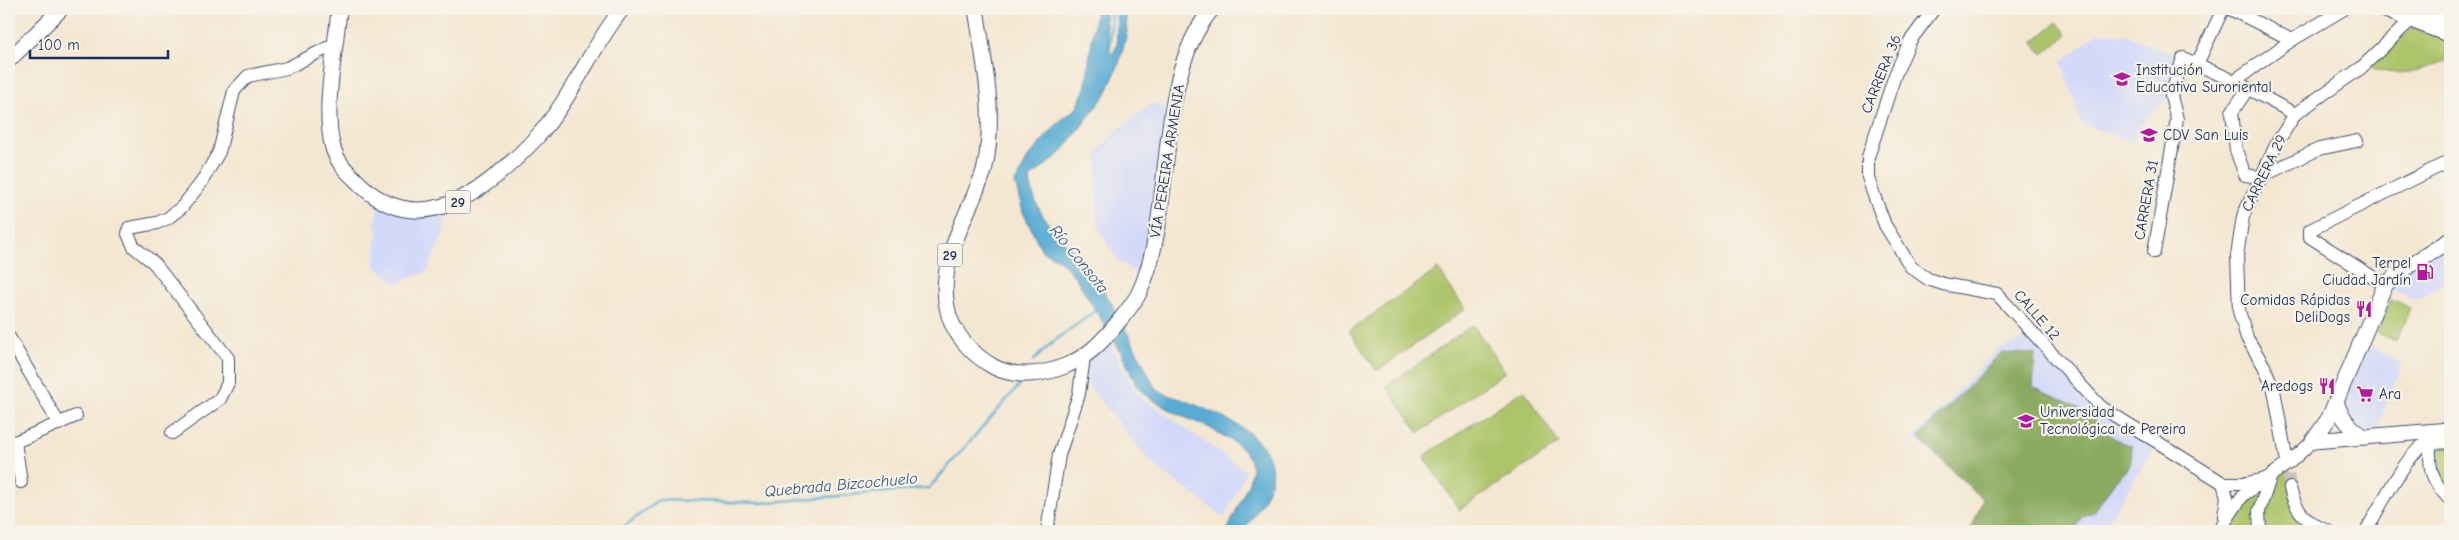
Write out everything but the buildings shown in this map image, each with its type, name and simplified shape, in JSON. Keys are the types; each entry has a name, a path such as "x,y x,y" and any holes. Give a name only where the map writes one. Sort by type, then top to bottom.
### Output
{"main road":[{"path":"9,60 61,9"},
{"name":"29","path":"339,9 329,119 337,160 368,191 387,203 408,209 435,209 455,203 479,189 538,135 553,116 622,9"},
{"name":"29","path":"976,9 989,100 991,129 984,170 950,254 945,289 951,322 978,357 995,368 1032,374 1055,370 1084,357"},
{"name":"VÍA PEREIRA ARMENIA","path":"1084,357 1124,315 1140,292 1155,242 1180,74 1190,45 1202,21 1212,9"},
{"path":"2383,9 2420,13 2450,22"},
{"path":"2420,13 2450,35"},
{"path":"2313,441 2329,418 2386,285 2409,266 2450,240"},
{"path":"2336,402 2341,416 2351,428 2364,437"},
{"path":"2313,441 2450,430"},
{"path":"2430,441 2450,441"}],"street":[{"name":"CARRERA 36","path":"1868,157 1899,66 1910,41 1934,9"},
{"path":"2223,9 2197,64 2234,81 2247,90 2294,114"},
{"path":"2230,9 2292,40"},
{"path":"2234,81 2292,40 2344,9"},
{"name":"CARRERA 29","path":"2286,457 2274,390 2264,366 2247,338 2239,311 2237,256 2243,216 2276,143 2294,114 2361,68 2420,13"},
{"path":"172,433 220,399 228,383 228,358 154,263 134,247 128,234 130,228 157,223 168,218 182,207 202,183 219,152 234,91 248,76 287,68 335,44"},
{"name":"CARRERA 31","path":"2154,252 2177,118 2171,96 2183,58 2197,64"},
{"path":"2247,90 2232,112 2236,150 2245,175 2260,177 2319,149 2357,141"},
{"name":"CALLE 12","path":"1868,157 1868,177 1876,201 1885,224 1911,267 1928,279 1943,284 1997,294 2101,407 2223,483"},
{"path":"2386,285 2310,237 2310,230 2450,161"},
{"path":"9,338 59,424"},
{"path":"1047,531 1060,454 1079,394 1084,357"},
{"path":"21,482 12,441 76,416"},
{"path":"2398,433 2406,437 2410,442 2411,456"},
{"path":"2220,528 2243,495 2290,463 2313,441"},
{"path":"2366,531 2411,456 2422,444 2430,441 2429,461 2436,485 2450,500"},
{"path":"2220,528 2226,505 2223,483 2247,483 2270,478"},
{"path":"2260,531 2258,511 2270,478"},
{"path":"2290,488 2293,500 2304,517 2328,531"}],"shaded area":[{"name":"Institución Educativa Suroriental","path":"2098,32 2126,35 2183,58 2171,96 2148,116 2144,125 2140,124 2133,143 2081,123 2062,62"},
{"path":"1153,103 1170,111 1141,277 1119,261 1097,224 1097,152 1117,130"},
{"path":"379,201 445,212 447,225 427,272 396,283 375,266 375,248 379,229 374,227"},
{"name":"Terpel Ciudad Jardín","path":"2440,246 2450,264 2450,279 2417,300 2385,285"},
{"name":"Universidad Tecnológica de Pereira","path":"2035,337 2101,407 2158,443 2102,531 2084,531 2077,527 2075,531 1971,531 1990,499 1913,438 1997,349"},
{"name":"Ara","path":"2360,340 2402,363 2384,410 2378,436 2364,437 2336,402"},
{"path":"1109,341 1137,394 1246,471 1225,518 1151,463 1087,384 1087,358"}],"green space":[{"path":"2057,22 2067,35 2043,54 2033,42"},
{"path":"2413,27 2449,41 2446,61 2415,71 2397,73 2378,70 2366,65"},
{"path":"1438,269 1465,309 1377,371 1349,331"},
{"path":"2391,300 2410,308 2396,341 2377,333"},
{"path":"1473,325 1505,372 1419,433 1386,386"},
{"name":"Universidad Tecnológica de Pereira","path":"2001,353 2035,354 2033,387 2079,408 2110,435 2132,446 2131,460 2125,471 2115,481 2094,512 2082,516 2074,531 1970,531 1983,500 1918,437"},
{"path":"1524,390 1559,444 1459,510 1424,456"},
{"path":"2430,441 2450,441 2450,500 2436,485"},
{"path":"2289,463 2290,488 2293,500 2327,531 2219,531 2235,504"}],"water":[{"path":"1096,9 1104,9 1110,54 1113,54 1117,45 1116,9 1125,9 1127,32 1119,64 1106,94 1061,153 1030,178 1031,187 1041,212 1051,227 1083,259 1095,277 1139,354 1154,386 1166,394 1231,421 1257,440 1266,451 1271,465 1271,480 1263,500 1244,531 1227,531 1249,482 1252,468 1249,458 1243,449 1210,428 1177,414 1145,395 1136,385 1122,354 1076,278 1060,260 1042,251 1023,212 1015,183 1029,156 1060,121 1077,108 1086,85"}],"waterway":[{"name":"Río Consota","path":"1110,56 1111,9"},
{"path":"1033,361 1054,341 1098,309"},
{"name":"Quebrada Bizcochuelo","path":"618,531 659,500 760,503 929,488 1024,380"},
{"name":"Río Consota","path":"1201,408 1223,419"}],"tunnel":[{"path":"2286,457 2290,488"}],"place":[{"name":"Institución Educativa Suroriental","path":"2122,79"},
{"name":"CDV San Luis","path":"2149,135"},
{"name":"Terpel Ciudad Jardín","path":"2425,272"},
{"name":"Comidas Rápidas DeliDogs","path":"2364,309"},
{"name":"Aredogs","path":"2327,386"},
{"name":"Ara","path":"2365,394"},
{"name":"Universidad Tecnológica de Pereira","path":"2026,421"}]}
